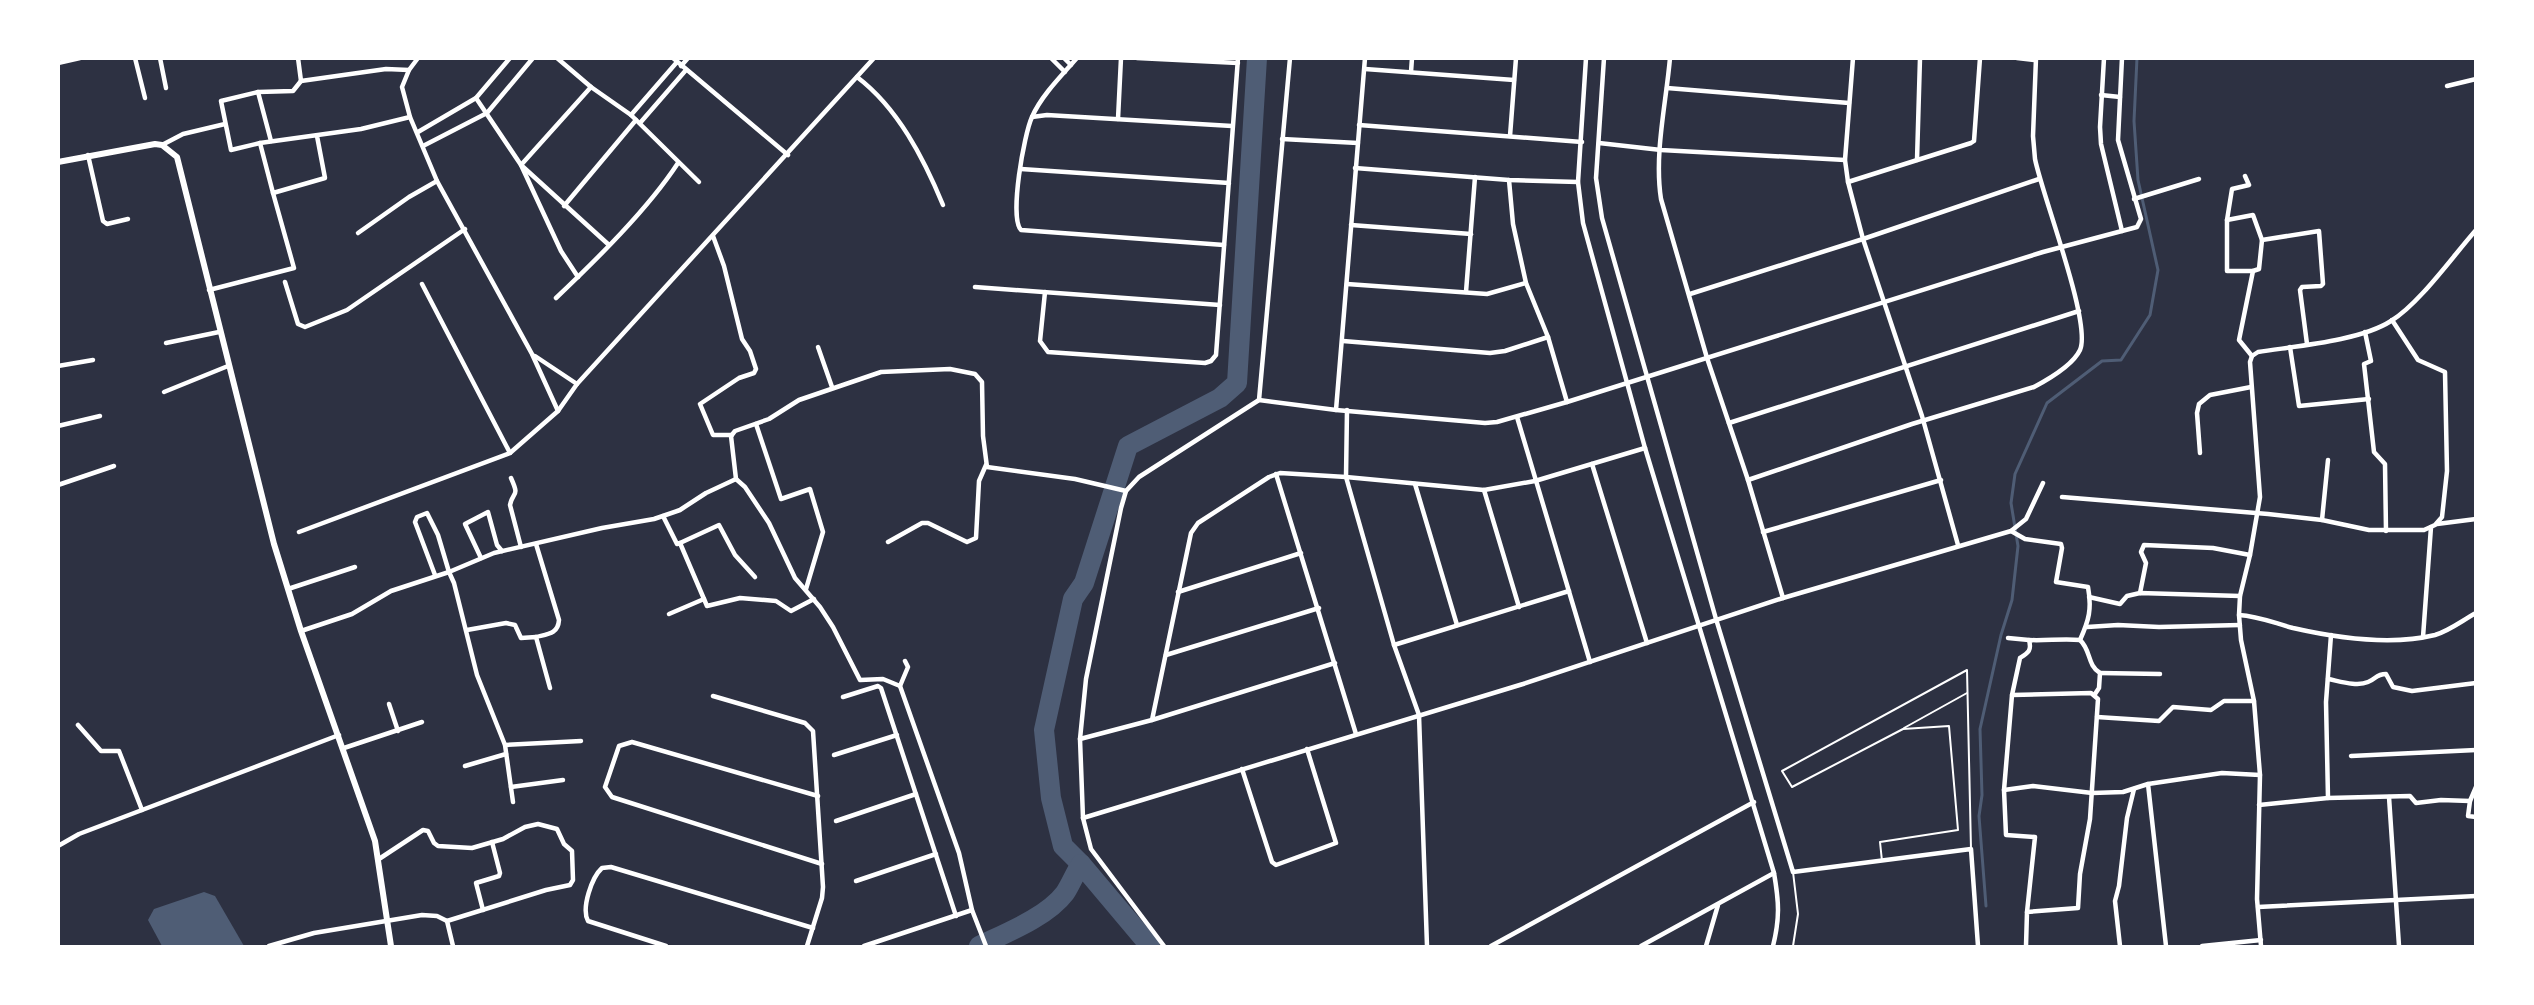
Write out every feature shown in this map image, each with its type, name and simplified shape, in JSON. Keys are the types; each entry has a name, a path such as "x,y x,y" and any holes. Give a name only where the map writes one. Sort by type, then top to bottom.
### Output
{"street":[{"path":"58,63 80,58"},
{"path":"135,58 145,98"},
{"path":"160,58 166,88"},
{"path":"298,58 301,81"},
{"path":"417,58 409,70 402,92 410,117 437,181 532,354 558,411"},
{"path":"418,132 476,98 510,58"},
{"path":"423,146 487,113 533,58"},
{"path":"557,58 591,87 631,115 699,182"},
{"path":"564,206 684,68 688,58"},
{"path":"300,532 510,453 558,411 577,384 874,58"},
{"path":"1051,58 1065,72"},
{"path":"1064,58 1071,65"},
{"path":"1077,58 1032,117 1021,168 1017,225 1021,230 1224,245"},
{"path":"1118,119 1121,58"},
{"path":"1045,292 1040,341 1048,352 1205,363 1211,361 1216,355 1238,61 1137,58"},
{"path":"1259,400 1290,58"},
{"path":"1336,410 1365,58"},
{"path":"1411,72 1412,58"},
{"path":"1510,136 1516,58"},
{"path":"1586,58 1578,182 1583,223 1645,448 1774,873 1780,921 1773,946"},
{"path":"1604,58 1596,178 1602,218 1644,377 1793,872 1971,849 1978,946"},
{"path":"1670,58 1659,179 1661,199 1707,358 1748,480 1783,598"},
{"path":"1853,58 1845,160 1848,182 1863,239 1941,480 1958,545"},
{"path":"1917,160 1920,58"},
{"path":"1848,182 1968,145 1974,141 1980,58"},
{"path":"1748,480 1923,421 2034,387 2046,380 2080,350 2082,339 2079,311 2039,179 2033,136 2036,59 2017,58"},
{"path":"2104,58 2101,144 2121,231"},
{"path":"1164,946 1091,849 1083,818 1080,739 1086,679 1125,491 1139,477 1160,461 1259,400 1336,410 1485,423 1517,417 2061,247 2138,227 2140,222 2136,199 2118,140 2122,58"},
{"path":"631,115 675,60 788,155"},
{"path":"409,70 386,69 301,81 293,91 258,93 221,101 232,150 271,141 377,126 410,117"},
{"path":"1365,69 1514,80"},
{"path":"857,77 875,94 910,139 927,168 943,205"},
{"path":"2447,86 2475,79"},
{"path":"521,165 591,87"},
{"path":"1667,88 1849,103"},
{"path":"258,93 271,141"},
{"path":"2102,94 2120,97"},
{"path":"476,98 521,165 561,250 578,277"},
{"path":"1032,117 1047,115 1232,126"},
{"path":"58,162 146,144 162,145 183,134 225,124"},
{"path":"1359,125 1582,142"},
{"path":"273,193 325,178 317,136"},
{"path":"1282,139 1358,143"},
{"path":"209,290 294,268 260,143"},
{"path":"1599,143 1661,150 1845,160"},
{"path":"162,145 177,157 181,168 219,332 288,589 367,814 379,859 391,946"},
{"path":"88,155 103,221 107,224 128,219"},
{"path":"556,298 609,244 669,177 678,163"},
{"path":"521,165 609,244"},
{"path":"1021,168 1229,183"},
{"path":"1355,168 1509,180 1578,182"},
{"path":"2227,220 2253,215 2262,240 2259,269 2227,271 2227,220 2232,189 2249,185 2245,176"},
{"path":"1466,292 1476,177"},
{"path":"1690,294 1863,239 2039,179"},
{"path":"2136,199 2199,179"},
{"path":"1509,180 1512,224 1526,283 1548,337 1567,402"},
{"path":"358,233 409,197 437,181"},
{"path":"1350,225 1471,234"},
{"path":"285,282 298,324 305,327 347,310 465,229"},
{"path":"2261,946 2258,907 2260,775 2254,701 2239,615 2240,596 2258,513 2260,481 2251,387 2252,356 2258,352 2365,332 2392,320 2407,309 2475,230"},
{"path":"2262,240 2319,231 2323,284 2302,287 2300,290 2307,344"},
{"path":"713,236 724,266 742,339 750,351 756,369 754,373 728,384 700,404 713,435 732,435 735,431 779,414 799,400 880,372 950,369 975,374 982,382 986,465 979,481 976,538 967,542 928,523 922,523 888,542"},
{"path":"2252,356 2239,340 2253,271"},
{"path":"1347,284 1487,294 1526,283"},
{"path":"422,284 510,453"},
{"path":"975,287 1220,305"},
{"path":"1729,423 2079,311"},
{"path":"2392,320 2418,360 2445,372 2447,471 2442,517 2433,526 2423,637"},
{"path":"166,343 219,332"},
{"path":"2365,332 2371,361 2364,364 2374,452 2385,464 2386,531"},
{"path":"1343,341 1490,353 1505,351 1548,337"},
{"path":"818,347 832,387"},
{"path":"2290,347 2299,406 2368,399"},
{"path":"532,354 577,384"},
{"path":"58,366 93,360"},
{"path":"164,392 228,366"},
{"path":"2200,453 2199,404 2210,395 2251,387"},
{"path":"1347,410 1346,477 1394,645 1419,715 1427,946"},
{"path":"58,426 100,416"},
{"path":"1517,417 1590,662"},
{"path":"756,424 781,499 810,489 819,515 823,532 806,589"},
{"path":"732,435 736,479 770,523 795,578 814,599 833,627 860,680 883,680 900,686"},
{"path":"1152,720 1191,533 1198,523 1276,474 1346,477 1484,490 1535,481 1645,448"},
{"path":"2322,520 2328,460"},
{"path":"1592,464 1647,643"},
{"path":"986,465 994,469 1075,479 1125,491"},
{"path":"58,485 114,466"},
{"path":"1276,474 1356,734"},
{"path":"511,478 516,495 510,505 520,547"},
{"path":"302,631 352,614 391,591 502,551 663,516 680,510 706,493 736,479"},
{"path":"1763,532 1941,480"},
{"path":"1083,818 1590,662 1647,643 1699,622 2011,531 2026,519 2043,483"},
{"path":"1415,484 1457,625"},
{"path":"1484,490 1519,607"},
{"path":"2062,497 2258,513 2322,520 2368,530 2386,531 2420,530 2475,519"},
{"path":"481,558 465,524 488,512 497,545 502,551"},
{"path":"435,575 415,522 417,517 427,513 434,526 454,583 483,695 505,745 513,802"},
{"path":"663,516 677,544 719,525 735,555 755,577"},
{"path":"2011,531 2025,538 2061,544 2056,582 2088,587 2090,617 2080,640"},
{"path":"680,543 708,606 740,598 776,601 791,610 814,599"},
{"path":"467,630 506,623 514,626 521,638 536,637 554,632 558,628 559,620 536,544"},
{"path":"2140,593 2146,563 2141,552 2144,545 2213,548 2250,555"},
{"path":"1178,592 1301,553"},
{"path":"288,589 355,567"},
{"path":"1394,645 1569,591"},
{"path":"2089,597 2120,604 2127,596 2140,593 2240,596"},
{"path":"669,614 704,599"},
{"path":"1166,655 1318,608"},
{"path":"2239,615 2331,635 2382,639 2423,637 2442,632 2475,613"},
{"path":"2087,627 2240,625"},
{"path":"2328,798 2326,735 2331,635"},
{"path":"536,637 550,688"},
{"path":"2008,638 2046,641 2064,638 2080,640 2085,644 2092,666 2100,673 2160,674"},
{"path":"2026,946 2027,912 2035,837 2005,834 2007,824 2004,790 2012,695 2020,657 2027,655 2030,651 2029,640"},
{"path":"905,661 908,668 900,686 959,853 972,910 986,946"},
{"path":"1080,739 1152,720 1335,663"},
{"path":"2095,694 2099,688 2100,673"},
{"path":"2328,679 2346,683 2368,682 2378,674 2386,674 2393,687 2412,691 2475,683"},
{"path":"843,697 879,686 956,916"},
{"path":"2012,695 2095,694"},
{"path":"2027,912 2078,908 2079,874 2090,819 2098,699 2095,694"},
{"path":"713,696 805,723 814,735 822,898 807,946"},
{"path":"2097,717 2159,721 2173,707 2211,710 2224,701 2254,701"},
{"path":"390,704 398,731"},
{"path":"344,748 422,722"},
{"path":"78,725 102,751 119,751 142,810"},
{"path":"58,846 68,838 339,735"},
{"path":"834,755 897,735"},
{"path":"505,745 581,741"},
{"path":"818,796 627,742 619,746 617,750 605,787 612,797 822,864"},
{"path":"1242,769 1272,862 1276,865 1335,843 1307,749"},
{"path":"2351,756 2475,750"},
{"path":"465,766 506,754"},
{"path":"2004,790 2033,786 2092,792 2123,792 2148,784 2222,772 2260,775"},
{"path":"511,787 563,780"},
{"path":"2148,784 2166,946"},
{"path":"2475,787 2468,816 2475,817"},
{"path":"2120,946 2115,901 2119,886 2127,818 2134,789"},
{"path":"836,821 916,794"},
{"path":"2259,805 2328,798 2411,796 2416,803 2441,800 2470,801"},
{"path":"2389,797 2399,946"},
{"path":"1491,946 1754,802"},
{"path":"269,946 290,944 314,933 422,915 437,916 447,921 572,883 573,854 564,844 557,829 538,824 472,848 438,846 426,830 379,859"},
{"path":"483,910 476,883 499,876 500,873 492,842"},
{"path":"856,880 936,854"},
{"path":"666,946 588,921 585,907 597,874 602,868 611,867 813,928"},
{"path":"1644,945 1774,873"},
{"path":"2258,907 2475,897"},
{"path":"1706,946 1718,905"},
{"path":"864,946 972,910"},
{"path":"447,921 453,946"},
{"path":"2202,946 2261,940"}],"lane":[{"path":"1967,693 1792,787 1782,771 1966,670 1967,693 1971,849"},
{"path":"1882,861 1880,842 1958,831 1949,726 1903,729"},
{"path":"1793,872 1798,914 1793,946"}],"water":[{"path":"204,892 215,896 244,946 162,946 148,920 154,909"}],"waterway":[{"path":"1081,864 1063,846 1051,798 1044,730 1073,599 1084,583 1128,446 1220,398 1237,383 1257,58"},
{"path":"1986,906 1979,816 1982,795 1980,729 2001,635 2012,600 2018,546 2011,503 2015,474 2047,403 2102,361 2121,360 2150,315 2158,270 2138,180 2134,121 2137,58"},
{"path":"979,946 1048,910 1065,893 1081,864 1150,946"}]}
